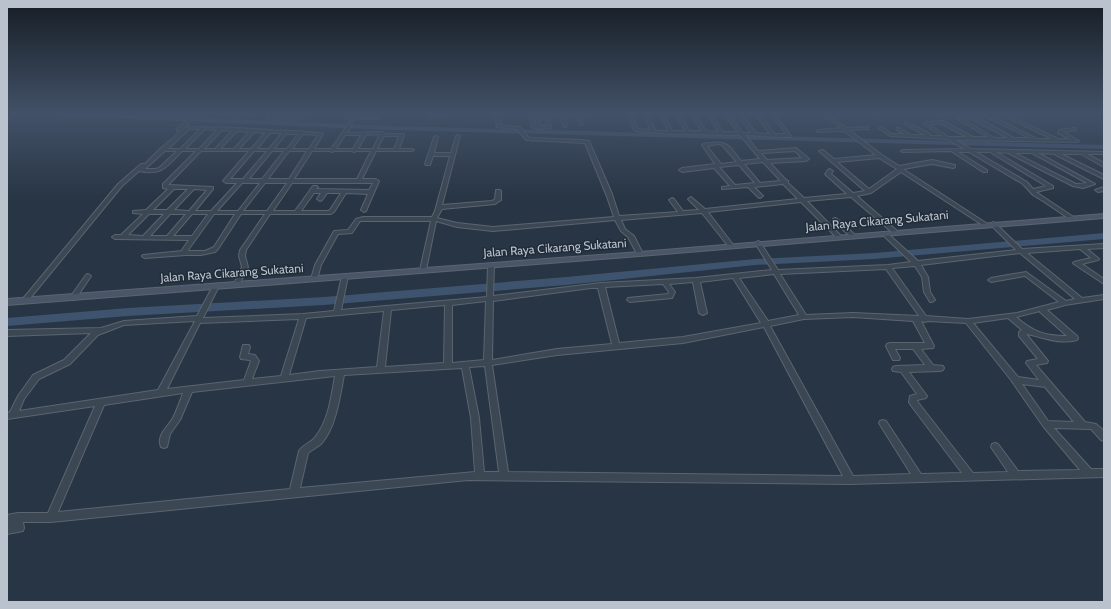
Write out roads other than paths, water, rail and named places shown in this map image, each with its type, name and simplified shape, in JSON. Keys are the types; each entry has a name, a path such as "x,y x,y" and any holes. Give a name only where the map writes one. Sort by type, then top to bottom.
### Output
{"main road":[{"name":"Jalan Raya Cikarang Sukatani","path":"8,303 25,300 73,298 237,284 640,254 852,235 1104,216"}],"street":[{"path":"25,300 120,186 166,142"},
{"path":"171,142 141,170 155,171 161,169 188,142"},
{"path":"169,238 211,190 210,187 164,187 206,142"},
{"path":"216,150 223,142"},
{"path":"235,150 242,142"},
{"path":"258,142 226,181 376,181 364,210"},
{"path":"186,253 185,250 193,238 212,214 277,142"},
{"path":"146,256 212,252 238,214 294,142"},
{"path":"237,284 245,266 242,256 243,250 316,142"},
{"path":"332,151 338,142"},
{"path":"354,150 359,142"},
{"path":"359,180 379,142"},
{"path":"396,150 399,142"},
{"path":"428,164 434,142"},
{"path":"423,270 434,219 439,207 456,142"},
{"path":"587,142 609,194 622,230 631,236 640,254"},
{"path":"749,142 802,200 839,237"},
{"path":"863,142 900,169 989,224 1081,300"},
{"path":"957,142 1025,183 1033,192 1072,219"},
{"path":"734,187 704,145 712,143 724,144 754,185 760,196"},
{"path":"682,170 737,163 806,159 796,149 758,152"},
{"path":"162,150 412,150"},
{"path":"918,162 944,160 931,150"},
{"path":"952,150 985,171"},
{"path":"903,152 952,150 1104,153"},
{"path":"821,151 869,192"},
{"path":"990,151 1051,187 1033,192"},
{"path":"1010,152 1075,185 1083,186 1092,184 1032,152"},
{"path":"1055,152 1104,177"},
{"path":"1080,153 1104,165"},
{"path":"1098,153 1104,156"},
{"path":"431,155 453,154"},
{"path":"833,161 880,156"},
{"path":"314,279 318,265 336,232 350,232 358,220 363,219 434,219 457,225 493,229 682,213 869,192 900,169 932,162 953,166"},
{"path":"830,171 828,174 895,232"},
{"path":"1096,173 1104,172"},
{"path":"298,213 319,181"},
{"path":"724,188 786,182"},
{"path":"123,237 172,188"},
{"path":"145,237 192,188"},
{"path":"1098,190 1104,190"},
{"path":"312,191 372,192"},
{"path":"439,207 497,202 498,191"},
{"path":"320,199 325,192"},
{"path":"135,212 268,214 331,212 344,192"},
{"path":"691,199 704,211 731,246"},
{"path":"672,200 682,213"},
{"path":"835,220 852,235"},
{"path":"884,233 916,263 925,277 926,280 924,284 932,300"},
{"path":"115,237 193,238"},
{"path":"758,243 804,317"},
{"path":"10,416 36,377 63,364 95,333 124,323 200,318 303,316 450,302 601,285 696,280 734,276 773,269 888,267 1021,250 1104,246"},
{"path":"1082,248 1096,259 1076,262 1104,282"},
{"path":"491,265 488,363 504,477"},
{"path":"888,267 925,320"},
{"path":"991,280 1026,274 1065,303"},
{"path":"73,298 88,276"},
{"path":"337,312 345,276"},
{"path":"734,276 765,323 850,480"},
{"path":"696,280 703,313"},
{"path":"630,300 670,296 672,292 664,281"},
{"path":"601,285 616,346"},
{"path":"161,393 216,286"},
{"path":"10,416 161,393 284,378 488,363 556,352 691,339 765,323 804,317 853,315 925,320 968,321 1010,316 1043,310 1065,303 1104,297"},
{"path":"448,366 450,302"},
{"path":"381,370 388,308"},
{"path":"1010,316 1028,331 1042,338 1074,338 1043,310"},
{"path":"284,378 303,316"},
{"path":"896,358 890,346 930,346 916,319"},
{"path":"968,321 1016,380 1046,424 1089,474"},
{"path":"7,333 101,330"},
{"path":"1028,331 1023,332 1023,336 1044,361 1030,363 1082,425"},
{"path":"246,347 244,357 252,357 255,362 248,383"},
{"path":"916,347 930,367"},
{"path":"465,364 475,418 480,476"},
{"path":"940,368 930,367 899,369 923,396 913,398 913,402 970,476"},
{"path":"294,493 304,451 318,441 332,414 340,373"},
{"path":"1016,380 1047,384"},
{"path":"164,444 166,433 176,420 189,390"},
{"path":"51,517 101,402"},
{"path":"883,423 918,478"},
{"path":"1046,424 1093,426 1104,437"},
{"path":"995,448 1016,476"},
{"path":"7,520 480,476 850,480 1104,473"},
{"path":"7,529 19,528 18,518"}],"waterway":[{"path":"933,142 1104,147"},
{"path":"7,322 128,312 324,301 566,281 755,262 874,256 1104,236"}]}
